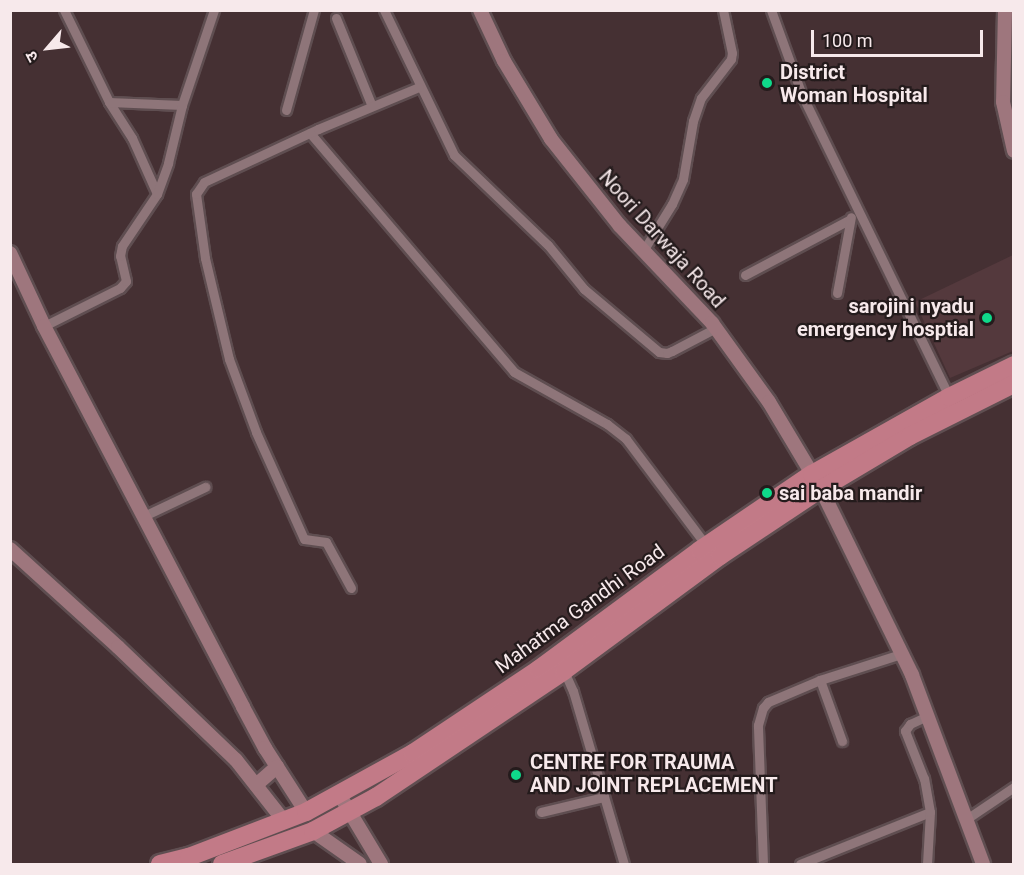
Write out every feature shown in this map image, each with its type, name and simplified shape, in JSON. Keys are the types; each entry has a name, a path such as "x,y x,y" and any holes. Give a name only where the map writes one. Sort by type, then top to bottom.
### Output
{"highway":[{"name":"Mahatma Gandhi Road","path":"160,864 189,857 306,812 412,753 539,669 706,545 816,482 949,397 1014,365"},
{"name":"Mahatma Gandhi Road","path":"222,864 313,831 349,812 564,671 816,482 1014,384"}],"street":[{"path":"64,10 109,102 132,138 157,194"},
{"path":"44,326 124,284 127,277 120,256 122,246 157,194 182,105 214,10"},
{"path":"286,110 314,10"},
{"path":"384,10 444,137 466,169 548,245 584,289 659,352 667,353 716,328"},
{"name":"Noori Darwaja Road","path":"480,10 504,61 551,139 585,185 716,328 769,402 816,482 912,675 982,864"},
{"path":"643,250 672,204 683,179 693,121 701,98 731,59 732,53 723,10"},
{"path":"771,10 802,95 949,397"},
{"path":"1005,10 1003,102 1014,151"},
{"path":"336,18 372,106"},
{"path":"351,588 326,542 304,539 256,432 229,359 205,258 196,194 204,182 310,133 419,87"},
{"path":"109,102 182,105"},
{"path":"310,133 508,366 526,379 607,424 626,439 706,545"},
{"path":"837,293 849,220 856,210"},
{"path":"745,275 849,220"},
{"path":"10,253 44,326 144,516 278,767 306,812"},
{"path":"144,516 205,487"},
{"path":"10,549 118,647 236,760 284,821"},
{"path":"763,864 759,714 768,702 820,680 901,654"},
{"path":"564,671 624,864"},
{"path":"820,680 842,741"},
{"path":"927,716 910,724 904,731 924,779 930,812 927,864"},
{"path":"256,785 278,767"},
{"path":"965,820 1014,787"},
{"path":"339,794 381,864"},
{"path":"541,812 604,797"},
{"path":"800,864 930,812"},
{"path":"313,831 360,864"}],"shaded area":[{"path":"1013,11 1013,121 1011,71"},
{"path":"1013,255 1013,351 950,378 915,302"}],"place":[{"name":"District Woman Hospital","path":"767,83"},
{"name":"sarojini nyadu emergency hosptial","path":"987,318"},
{"name":"sai baba mandir","path":"767,493"},
{"name":"CENTRE FOR TRAUMA AND JOINT REPLACEMENT","path":"516,775"}]}
